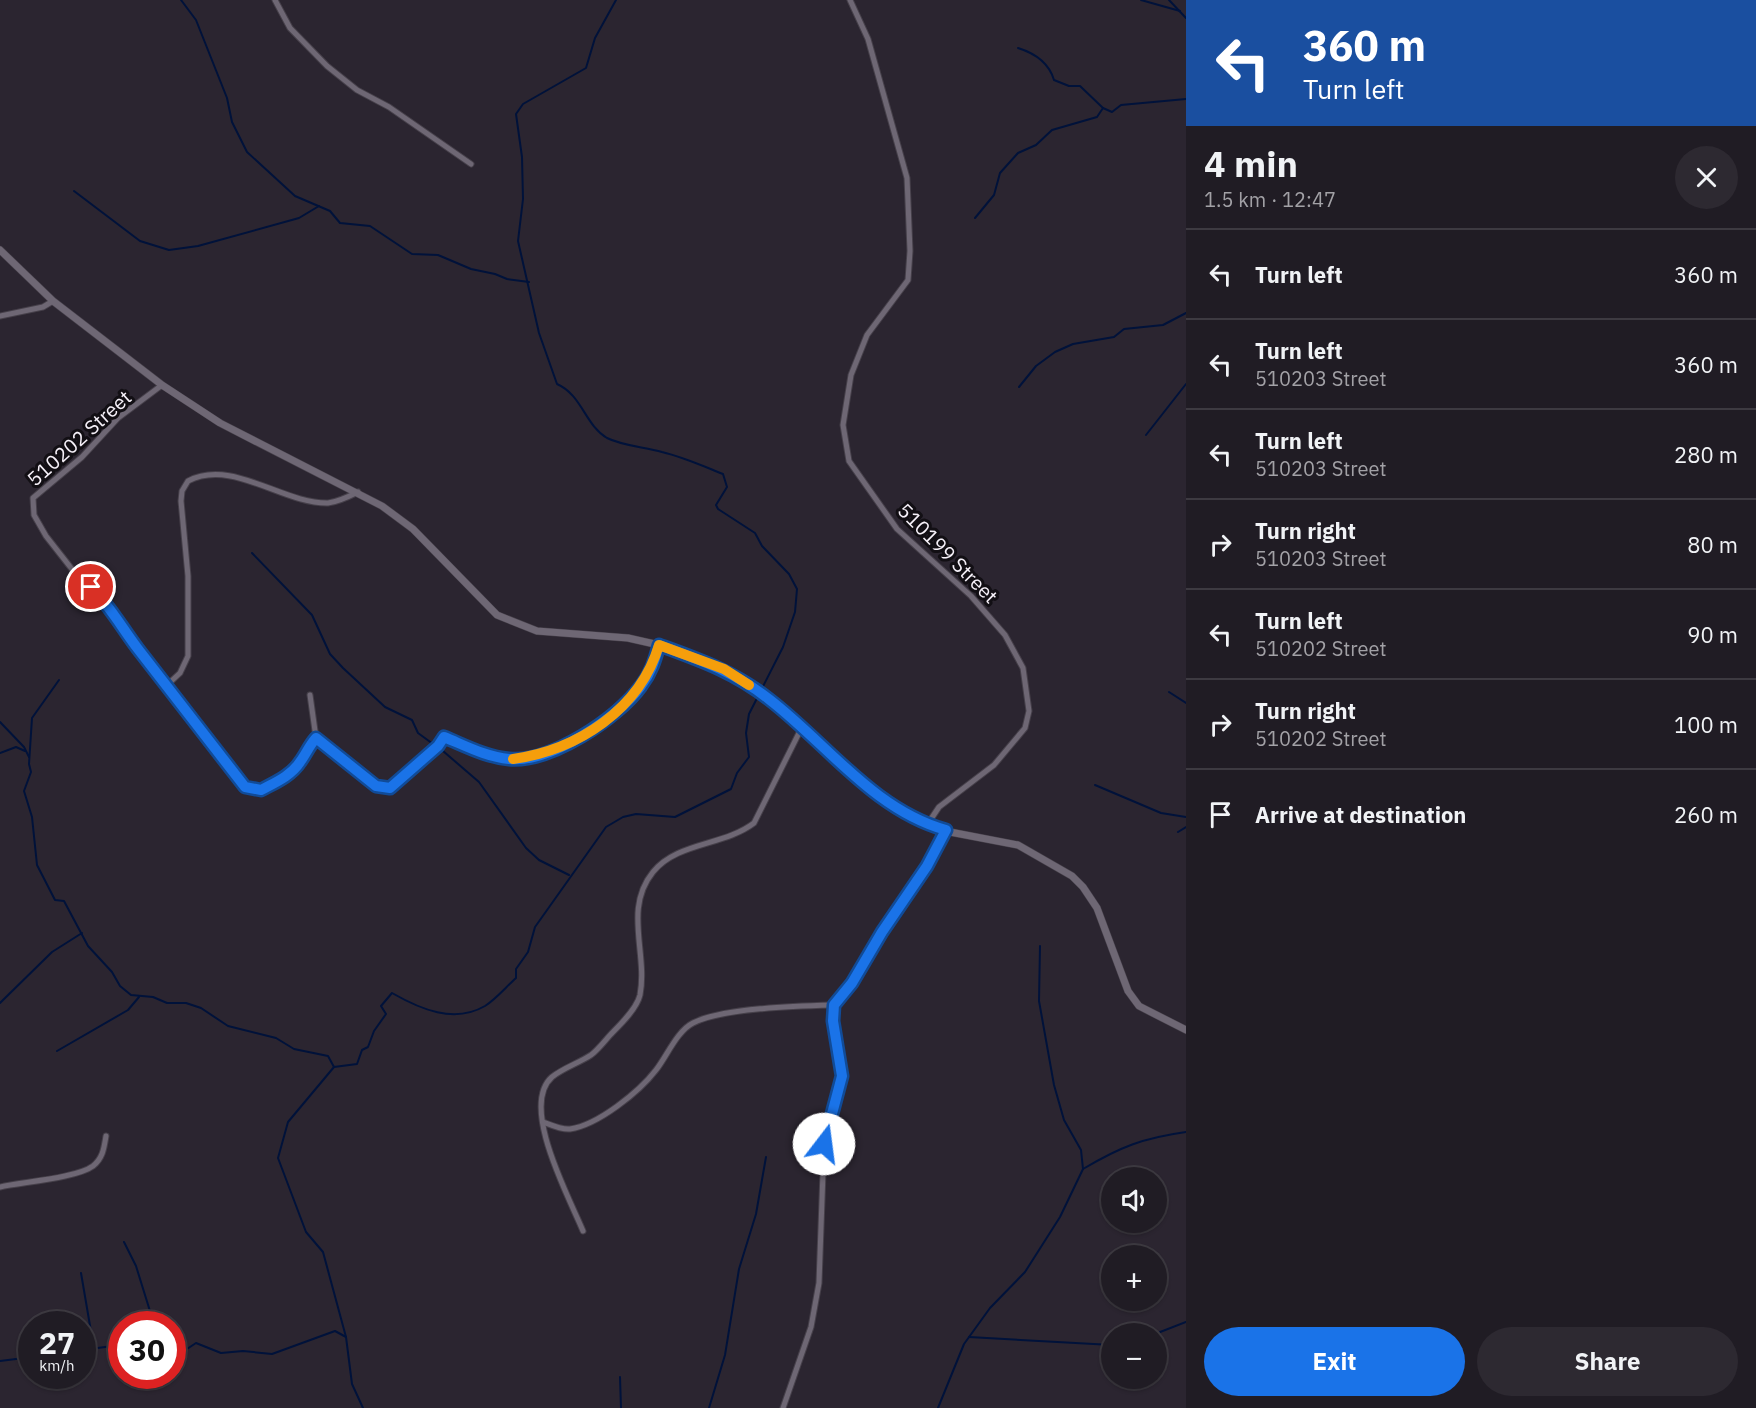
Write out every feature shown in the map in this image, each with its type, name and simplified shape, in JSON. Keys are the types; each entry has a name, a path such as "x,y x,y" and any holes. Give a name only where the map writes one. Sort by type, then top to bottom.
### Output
{"street":[{"path":"275,0 290,28 327,66 357,90 389,107 471,164"},
{"name":"510199 Street","path":"850,0 868,39 907,178 910,251 908,280 867,335 851,375 843,425 849,461 897,529 971,596 1005,635 1023,668 1029,711 1025,728 994,765 939,807 927,825"},
{"path":"0,250 53,301 162,385 220,423 358,492 413,529 497,615 537,631 628,638 659,645 724,669 769,699 869,788 903,814 927,825 1018,845 1072,876 1083,887 1097,908 1128,991 1139,1006 1186,1030"},
{"path":"0,316 43,307 53,301"},
{"name":"510202 Street","path":"162,385 118,418 82,457 33,498 34,515 46,536 75,573 108,604 127,634 245,787 261,790 286,776 300,763 307,748 316,738"},
{"path":"166,686 180,674 188,656 188,576 181,501 182,491 188,482 195,478 214,476 235,478 313,501 329,503 358,492"},
{"path":"310,694 316,738 376,786 390,788 438,746 444,737 488,755 510,759 532,756 570,743 604,722 641,687 654,666 659,645"},
{"path":"583,1231 544,1139 542,1092 550,1078 593,1054 622,1022 640,997 637,906 641,889 654,870 686,850 741,833 754,823 802,727"},
{"path":"783,1408 811,1327 819,1283 824,1144 842,1076 833,1021 834,1005 852,983 882,932 927,866 946,830"},
{"path":"543,1122 567,1129 581,1126 632,1095 655,1071 691,1024 709,1017 773,1008 834,1005"},
{"path":"0,1186 42,1180 88,1168 102,1155 106,1136"}],"waterway":[{"path":"181,0 196,20 227,98 232,122 247,152 295,196 330,211 340,223 370,226 412,254 438,255 471,269 507,279 529,282"},
{"path":"363,1408 352,1384 346,1337 323,1252 306,1232 278,1158 288,1122 334,1067 357,1064 362,1050 368,1047 374,1031 386,1014 381,1006 392,993 426,1009 449,1014 473,1011 485,1006 497,996 516,978 516,969 528,952 535,927 606,827 623,817 636,814 675,817 731,789 737,773 749,757 746,733 749,714 783,647 795,612 797,589 789,574 762,546 755,533 718,509 716,505 727,487 723,474 670,454 627,445 607,438 593,426 572,395 557,384 539,333 518,241 523,199 522,157 516,114 523,104 586,68 595,38 616,0"},
{"path":"1141,0 1180,11"},
{"path":"1169,0 1186,18"},
{"path":"1018,48 1040,60 1049,69 1054,80 1069,86 1080,86 1103,108"},
{"path":"975,218 994,195 1000,173 1018,153 1036,145 1052,130 1097,117 1103,108 1112,112 1121,105 1186,99"},
{"path":"74,191 140,241 169,250 198,246 299,218 319,206"},
{"path":"1019,387 1036,366 1055,352 1073,344 1114,337 1124,329 1163,325 1186,313"},
{"path":"1146,435 1186,384"},
{"path":"252,553 312,615 330,654 343,668 385,707 412,720 418,733 433,744"},
{"path":"59,680 32,718 29,764 31,772 24,791 32,817 37,865 55,900 64,901 88,946 112,972 120,986 131,995 153,997 167,1003 186,1003 201,1008 228,1026 276,1038 294,1049 328,1056 334,1067"},
{"path":"1169,692 1186,703"},
{"path":"0,722 24,747 29,757"},
{"path":"0,753 16,747 25,751"},
{"path":"443,751 479,782 526,848 539,860 569,875"},
{"path":"1095,785 1161,813 1186,817"},
{"path":"1178,832 1186,827"},
{"path":"0,1003 52,952 82,933"},
{"path":"938,1408 964,1344 990,1308 1025,1272 1060,1217 1083,1169 1081,1150 1064,1120 1054,1085 1039,1001 1040,946"},
{"path":"57,1051 128,1010 139,997"},
{"path":"1083,1169 1132,1145 1157,1137 1186,1132"},
{"path":"709,1408 725,1355 739,1269 756,1214 766,1157"},
{"path":"124,1242 136,1266 150,1311"},
{"path":"81,1273 88,1311"},
{"path":"1167,1329 1186,1322"},
{"path":"186,1350 196,1343 221,1353 243,1351 272,1354 335,1331 346,1337"},
{"path":"969,1337 1101,1344"},
{"path":"96,1348 108,1347"},
{"path":"0,1361 18,1359"},
{"path":"620,1377 621,1408"}],"slow traffic":[{"path":"513,759 538,754 570,743 597,728 641,687 654,666 659,645 724,669 749,685"}],"route":[{"path":"91,587 108,604 127,634 176,700 245,787 261,790 286,776 300,763 307,748 316,738 376,786 390,788 438,746 444,737 488,755 510,759 538,754 570,743 597,728 624,704 641,687 654,666 659,645 724,669 769,699 869,788 903,814 927,825 946,830 906,899 882,932 852,983 834,1005 833,1021 842,1076 824,1144"}]}
